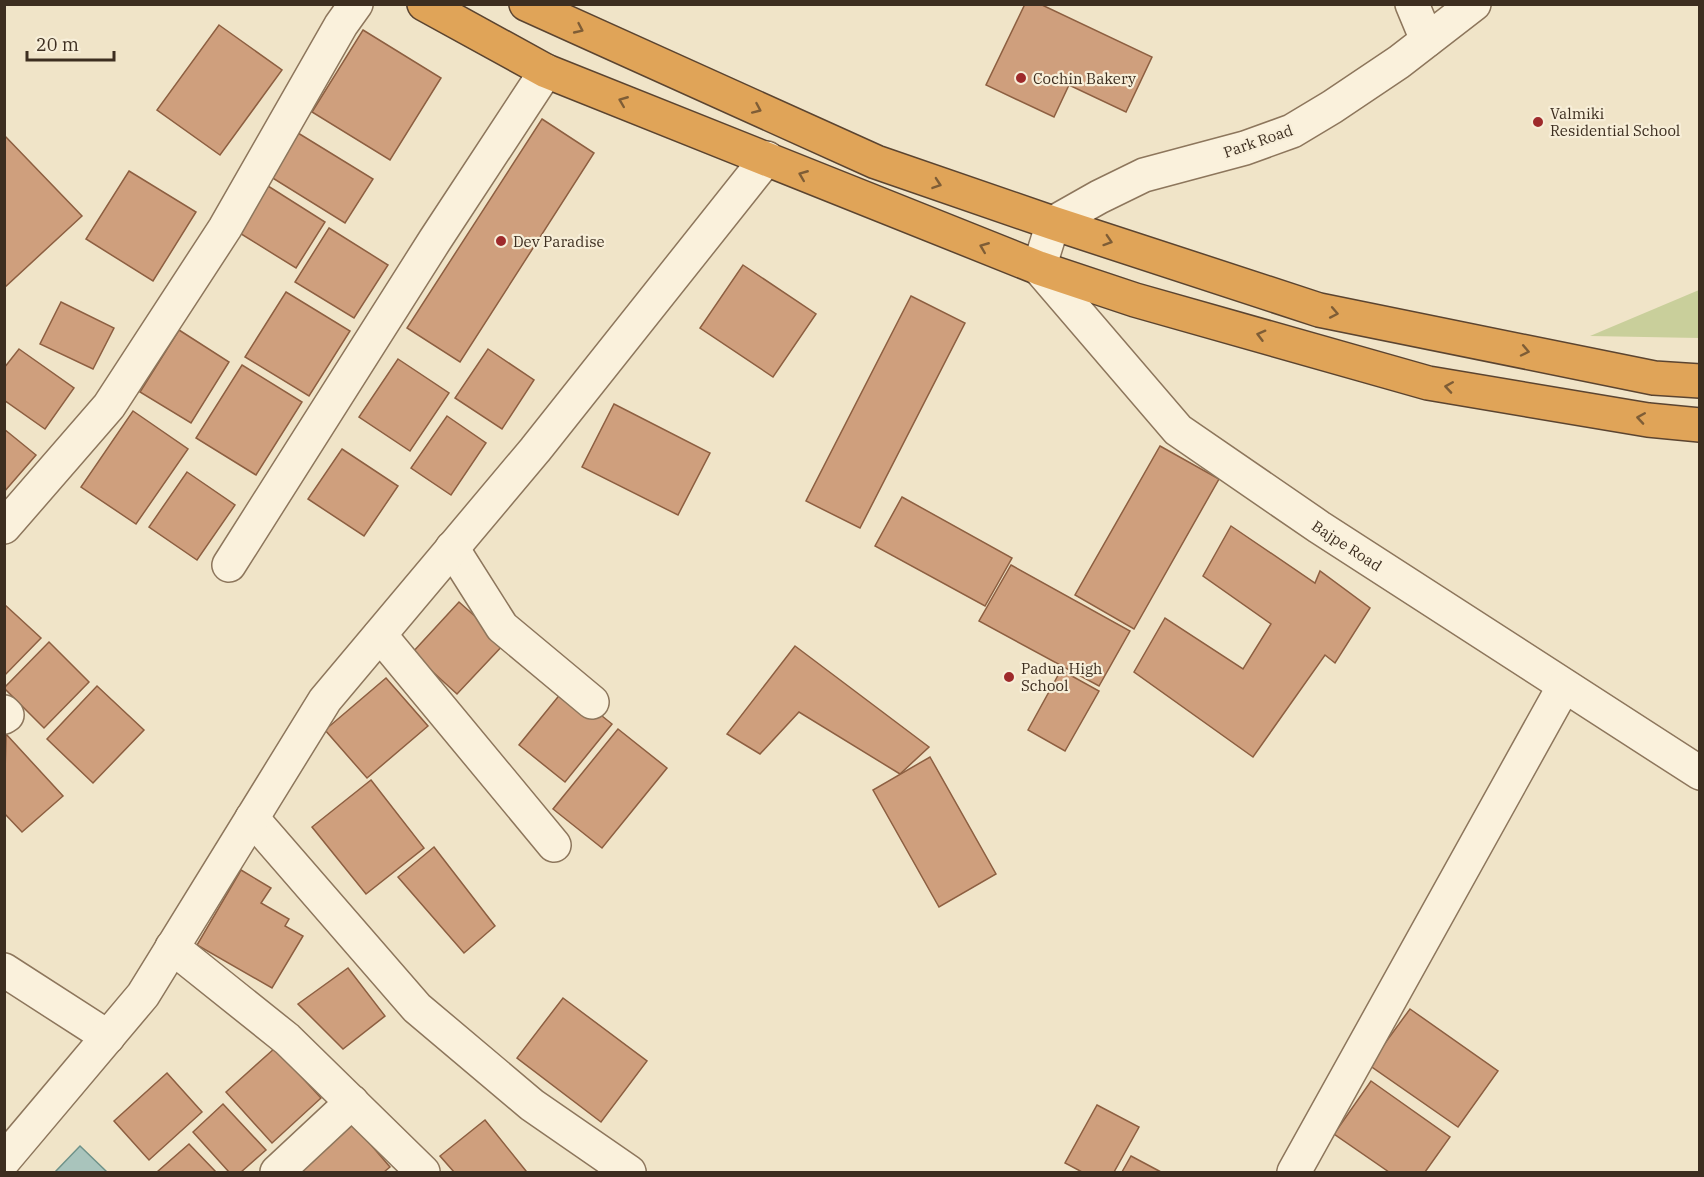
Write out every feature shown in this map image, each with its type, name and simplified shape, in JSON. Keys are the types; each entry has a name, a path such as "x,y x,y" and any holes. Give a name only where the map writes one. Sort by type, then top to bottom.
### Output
{"highway":[{"path":"424,4 546,71 1039,268 1135,300 1428,383 1648,420 1700,425"},
{"path":"526,4 876,162 1053,224 1319,310 1654,378 1700,381"}],"street":[{"path":"4,527 109,406 225,228 341,25 356,4"},
{"path":"1412,4 1427,40"},
{"name":"Park Road","path":"1053,224 1099,197 1144,175 1245,148 1292,131 1332,107 1474,4"},
{"path":"229,565 546,71"},
{"path":"4,1160 143,995 325,700 535,450 767,158"},
{"path":"1039,268 1053,224"},
{"name":"Bajpe Road","path":"1039,268 1178,430 1319,527 1700,773"},
{"path":"452,548 502,627 592,702"},
{"path":"380,635 554,845"},
{"path":"1294,1173 1564,686"},
{"path":"252,818 417,1008 532,1105 629,1173"},
{"path":"172,947 287,1039 423,1173"},
{"path":"4,970 108,1037"},
{"path":"277,1173 352,1102"}],"green space":[{"path":"1699,290 1699,338 1590,336"}],"water":[{"path":"80,1146 107,1172 55,1172"}],"building":[{"path":"1025,4 1040,4 1152,57 1126,112 1069,85 1054,117 986,85"},
{"path":"219,25 282,70 220,155 157,110"},
{"path":"363,30 441,78 390,160 312,112"},
{"name":"Dev Paradise","path":"542,119 594,153 460,362 407,328"},
{"path":"298,133 373,179 345,223 271,177"},
{"path":"4,135 82,216 4,288"},
{"path":"129,171 196,212 153,281 86,239"},
{"path":"268,186 325,222 296,268 238,232"},
{"path":"329,228 388,265 354,318 295,282"},
{"path":"743,265 816,314 773,377 700,328"},
{"path":"286,292 350,331 309,396 245,357"},
{"path":"911,296 965,323 860,528 806,501"},
{"path":"61,302 114,328 93,369 40,344"},
{"path":"179,330 229,362 191,423 140,392"},
{"path":"19,349 74,388 45,429 4,400 4,368"},
{"path":"488,349 534,380 502,429 455,398"},
{"path":"398,359 449,393 410,451 359,417"},
{"path":"242,365 302,402 256,475 196,438"},
{"path":"614,404 710,453 678,515 582,467"},
{"path":"133,411 188,449 136,524 81,487"},
{"path":"447,416 486,443 451,495 411,468"},
{"path":"4,429 36,455 4,492"},
{"path":"1160,446 1219,479 1134,629 1075,595"},
{"path":"342,449 398,486 364,536 308,499"},
{"path":"187,472 235,505 197,560 149,527"},
{"path":"902,497 1012,558 985,606 875,546"},
{"path":"1231,526 1315,583 1320,571 1370,608 1335,663 1325,655 1253,757 1134,672 1165,618 1243,669 1271,624 1203,576"},
{"path":"1011,565 1130,631 1099,686 979,621"},
{"path":"459,602 505,643 457,694 412,653"},
{"path":"4,604 41,638 4,676"},
{"path":"49,642 89,682 44,728 4,688"},
{"path":"795,646 929,747 900,774 799,712 760,754 727,734"},
{"path":"1061,670 1099,691 1065,751 1028,730"},
{"path":"386,678 428,726 367,778 325,730"},
{"path":"97,686 144,730 93,783 47,739"},
{"path":"566,687 612,724 565,782 519,745"},
{"path":"618,729 667,768 602,848 553,809"},
{"path":"6,734 63,796 22,832 4,813"},
{"path":"930,757 996,874 939,907 873,790"},
{"path":"371,780 424,848 366,894 312,827"},
{"path":"434,847 495,926 464,953 398,877"},
{"path":"241,870 271,888 261,903 289,919 285,926 303,936 272,988 197,945"},
{"path":"348,968 385,1016 343,1049 298,1004"},
{"path":"563,998 647,1061 601,1122 517,1058"},
{"path":"1410,1009 1498,1071 1458,1127 1369,1065"},
{"path":"275,1048 321,1098 272,1143 226,1092"},
{"path":"167,1073 202,1112 149,1160 114,1121"},
{"path":"1371,1081 1450,1137 1425,1172 1389,1172 1334,1134"},
{"path":"223,1104 266,1150 241,1172 229,1172 193,1132"},
{"path":"1097,1105 1139,1127 1114,1172 1082,1172 1065,1163"},
{"path":"485,1120 525,1172 454,1172 440,1156"},
{"path":"353,1124 390,1167 384,1172 301,1172 298,1170"},
{"path":"189,1144 216,1172 157,1172"},
{"path":"1131,1156 1161,1172 1122,1172"}],"place":[{"name":"Cochin Bakery","path":"1021,78"},
{"name":"Valmiki Residential School","path":"1538,122"},
{"name":"Dev Paradise","path":"501,241"},
{"name":"Padua High School","path":"1009,677"}]}
